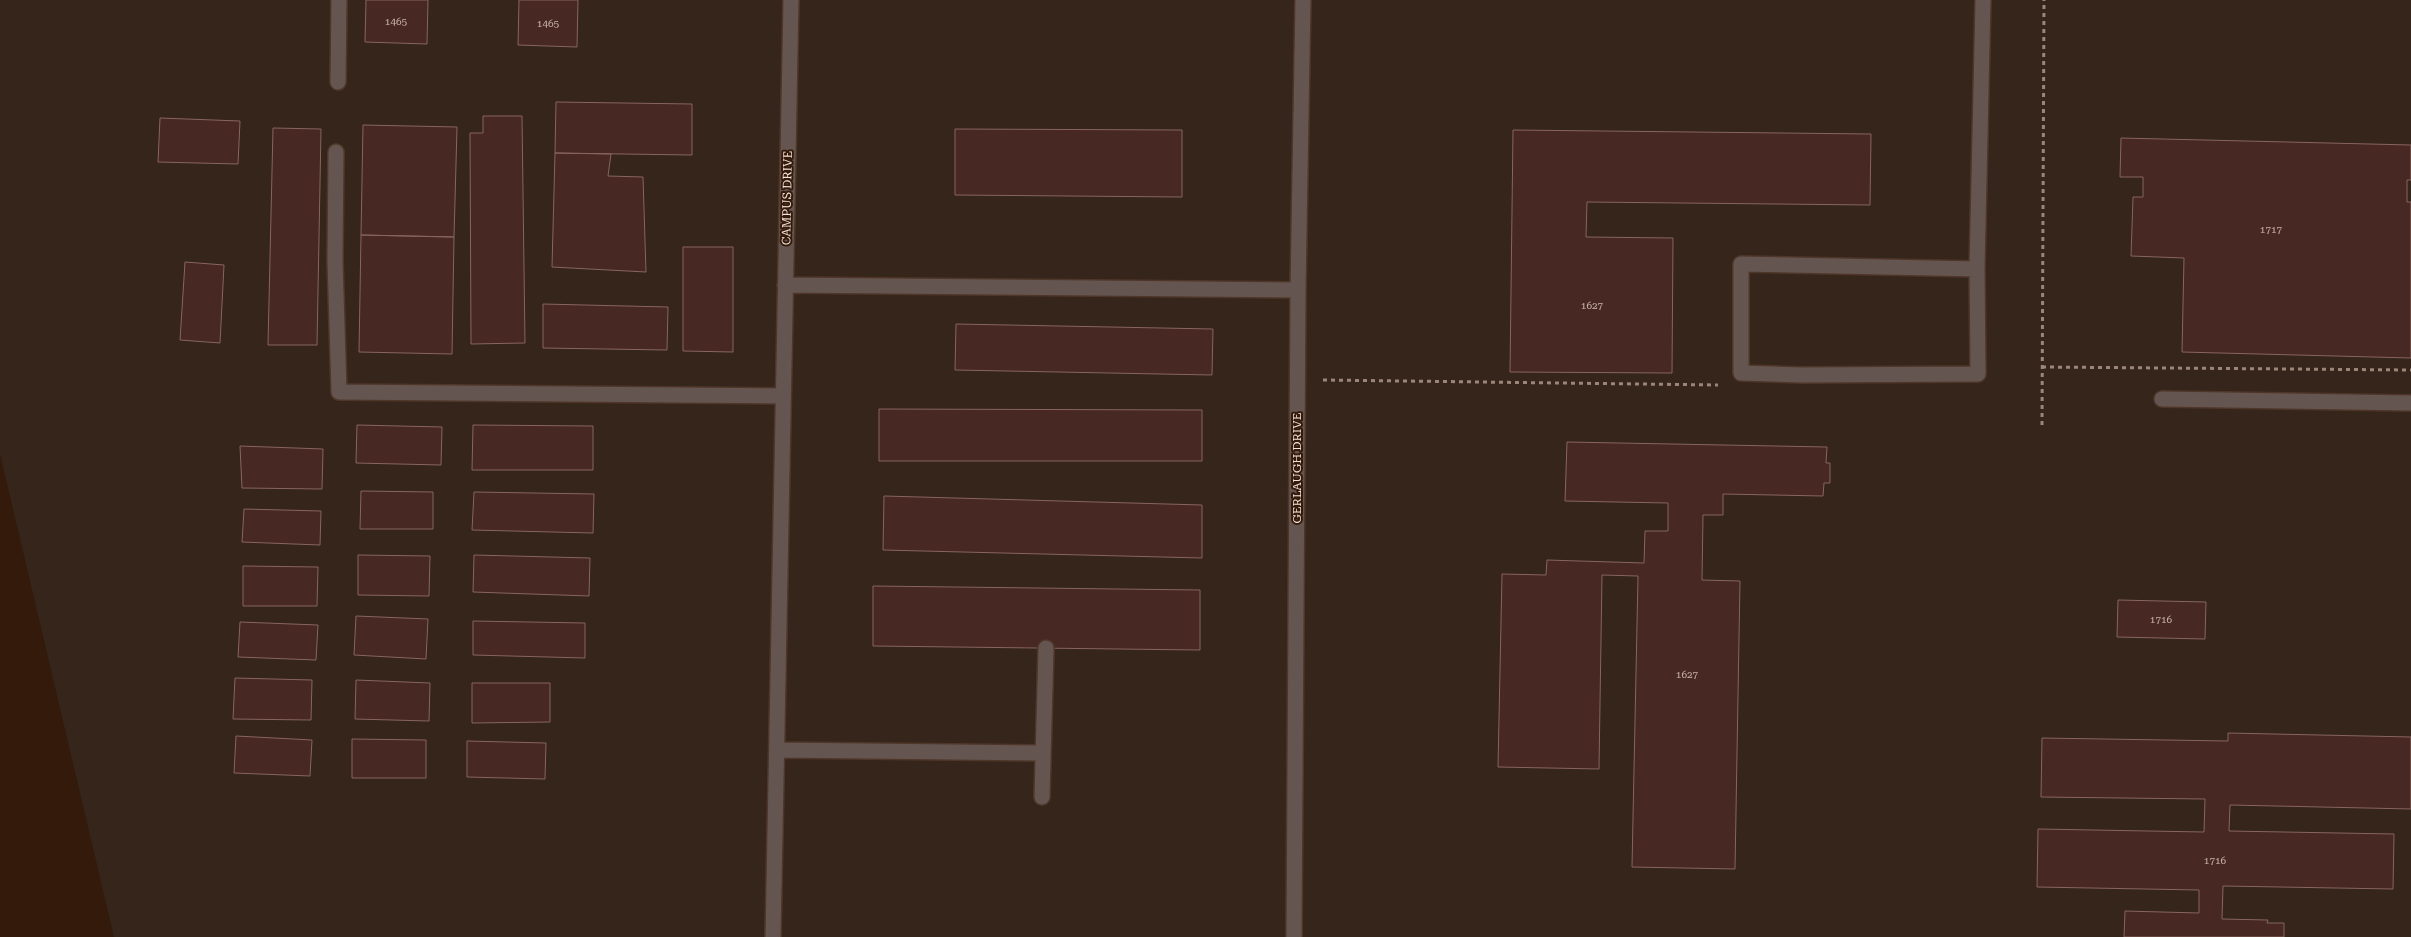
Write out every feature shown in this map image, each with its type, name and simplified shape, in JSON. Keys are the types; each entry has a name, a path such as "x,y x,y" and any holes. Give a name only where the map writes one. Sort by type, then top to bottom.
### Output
{"lane":[{"path":"338,82 340,0"},
{"name":"CAMPUS DRIVE","path":"772,937 778,750 791,0"},
{"name":"GERLAUGH DRIVE","path":"1294,937 1298,290 1303,0"},
{"path":"1977,269 1741,264 1741,373 1802,375 1978,374 1977,269 1983,0"},
{"path":"336,152 335,260 339,392 783,396"},
{"path":"785,285 1298,290"},
{"path":"2162,399 2411,403"},
{"path":"1042,797 1046,648"},
{"path":"778,750 1043,753"}],"path":[{"path":"2042,425 2044,0"},
{"path":"2042,367 2411,370"},
{"path":"1298,380 1718,385"}],"shaded area":[{"path":"0,0 2411,0 2411,937 114,937 0,454"}],"building":[{"path":"366,0 428,0 427,44 365,42"},
{"path":"519,0 578,0 577,47 518,45"},
{"path":"556,102 692,104 692,155 555,153"},
{"path":"483,116 522,116 525,343 471,344 470,133 483,133"},
{"path":"160,118 240,121 238,164 158,162"},
{"path":"363,125 457,127 454,237 361,235"},
{"path":"273,128 321,129 317,345 268,345"},
{"path":"955,129 1182,130 1182,197 955,195"},
{"path":"1513,130 1871,134 1870,205 1587,202 1586,237 1673,238 1672,373 1510,372"},
{"path":"2121,138 2411,145 2411,180 2407,180 2407,202 2411,202 2411,358 2182,352 2184,258 2131,256 2133,197 2143,197 2143,177 2120,177"},
{"path":"555,153 611,154 608,176 643,177 646,272 552,267"},
{"path":"361,235 454,237 452,354 359,352"},
{"path":"683,247 733,247 733,352 683,351"},
{"path":"185,262 224,265 220,343 180,340"},
{"path":"543,304 668,307 667,350 543,348"},
{"path":"956,324 1213,329 1212,375 955,370"},
{"path":"879,409 1202,410 1202,461 879,461"},
{"path":"357,425 442,427 441,465 356,463"},
{"path":"473,425 593,426 593,470 472,470"},
{"path":"1567,442 1827,447 1826,463 1830,463 1830,483 1824,483 1823,496 1723,494 1723,515 1703,515 1702,580 1740,581 1735,869 1632,867 1638,576 1602,575 1599,769 1498,767 1502,574 1546,575 1547,560 1644,563 1645,531 1668,531 1668,503 1565,501"},
{"path":"240,446 323,449 322,489 242,488"},
{"path":"361,491 433,492 433,529 360,529"},
{"path":"474,492 594,494 593,533 472,530"},
{"path":"884,496 1202,505 1202,558 883,550"},
{"path":"244,509 321,511 320,545 242,542"},
{"path":"358,555 430,556 429,596 358,595"},
{"path":"474,555 590,558 589,596 473,592"},
{"path":"243,566 318,567 317,606 243,606"},
{"path":"873,586 1200,590 1200,650 873,646"},
{"path":"2118,600 2206,602 2205,639 2117,637"},
{"path":"356,616 428,619 426,659 354,655"},
{"path":"473,621 585,623 585,658 473,655"},
{"path":"240,622 318,625 316,660 238,657"},
{"path":"235,678 312,680 311,720 233,719"},
{"path":"356,680 430,683 429,721 355,719"},
{"path":"472,683 550,683 550,722 472,723"},
{"path":"2228,733 2411,737 2411,809 2230,805 2229,831 2394,834 2393,889 2223,886 2222,919 2268,920 2267,923 2284,923 2284,937 2124,937 2125,911 2199,913 2199,890 2037,887 2038,829 2204,832 2205,799 2041,797 2042,738 2228,741"},
{"path":"236,736 312,740 310,776 234,773"},
{"path":"352,739 426,740 426,778 352,778"},
{"path":"467,741 546,743 545,779 467,777"}]}
